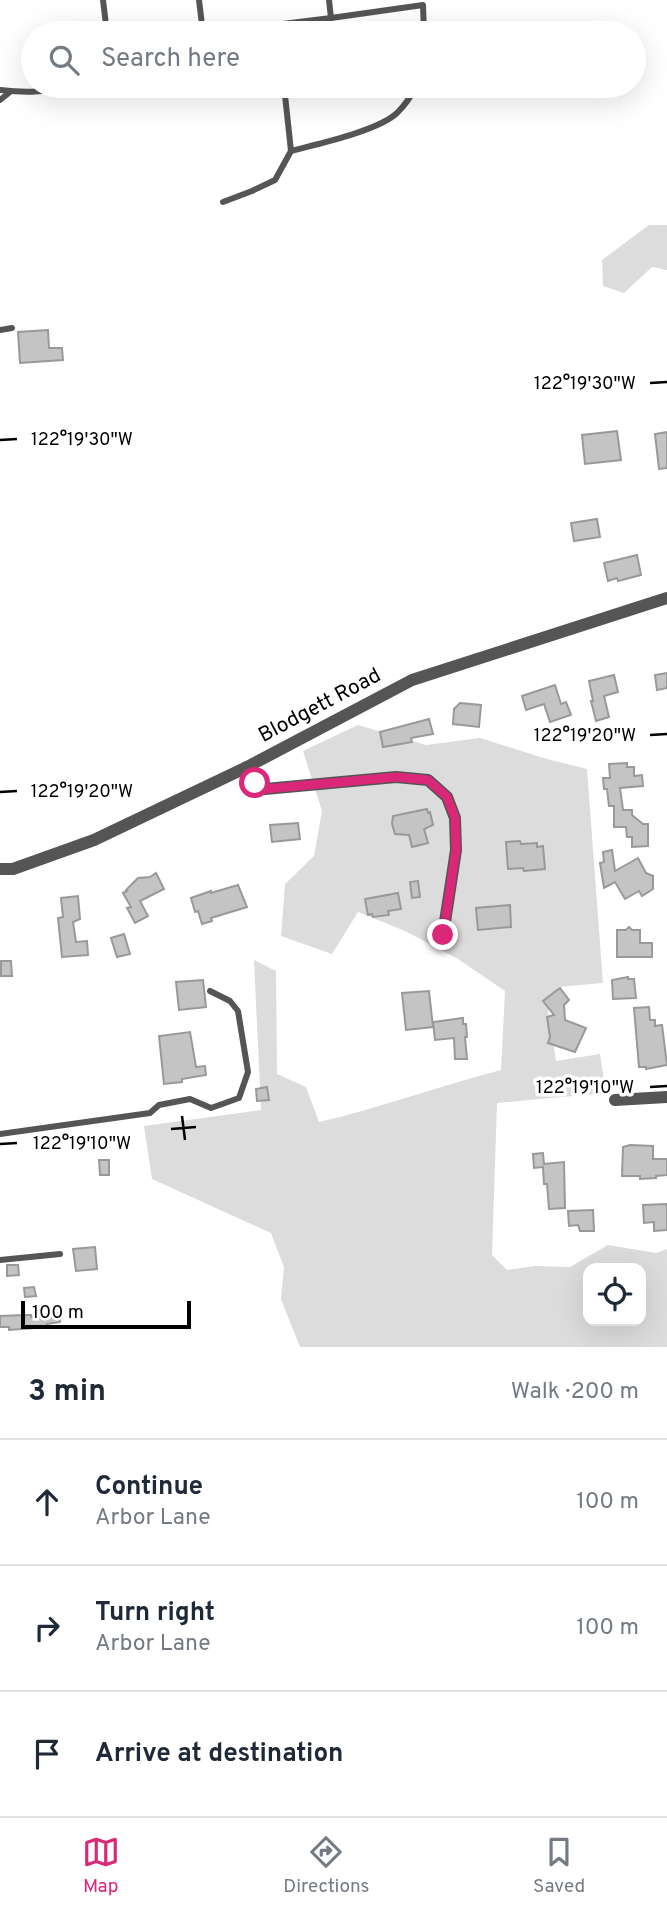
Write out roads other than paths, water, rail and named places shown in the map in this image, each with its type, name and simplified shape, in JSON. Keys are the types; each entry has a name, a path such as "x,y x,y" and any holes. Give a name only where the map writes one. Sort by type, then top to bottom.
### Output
{"street":[{"name":"Blodgett Road","path":"0,869 13,869 94,840 247,767 412,680 667,598"},
{"path":"247,767 255,783 265,789 396,777 428,780 447,797 455,818 456,850 443,935"},
{"path":"615,1100 667,1097"}],"lane":[{"path":"103,0 106,21"},
{"path":"199,0 202,21"},
{"path":"329,0 331,18"},
{"path":"308,21 423,3 424,21"},
{"path":"0,90 21,91"},
{"path":"0,100 10,92"},
{"path":"223,202 275,180 291,150 285,98"},
{"path":"291,150 376,126 396,115 408,98"},
{"path":"0,330 12,328"},
{"path":"0,1134 150,1113 159,1105 190,1099 211,1108 239,1098 247,1072 238,1012 230,1001 210,991"},
{"path":"0,1260 60,1254"}]}
